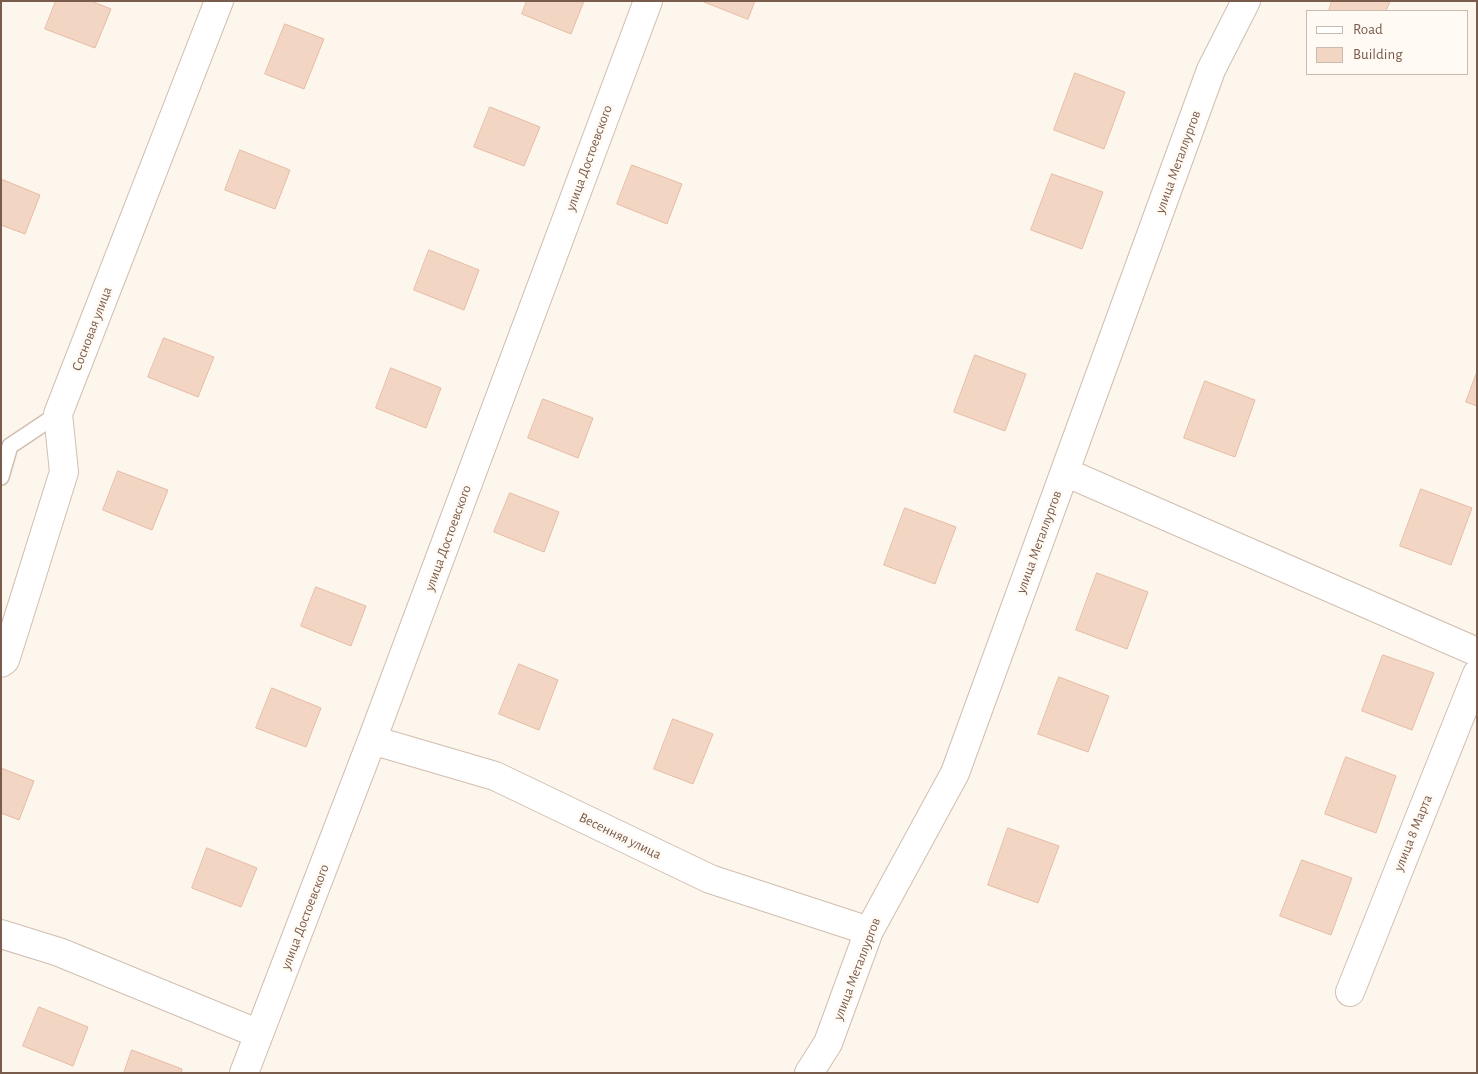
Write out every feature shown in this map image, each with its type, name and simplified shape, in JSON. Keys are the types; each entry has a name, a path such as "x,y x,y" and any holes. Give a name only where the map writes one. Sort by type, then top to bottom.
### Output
{"street":[{"name":"Сосновая улица","path":"1,664 5,660 64,472 58,414 219,1"},
{"name":"улица Достоевского","path":"244,1073 372,740 648,1"},
{"name":"улица Металлургов","path":"809,1073 828,1043 869,931 955,773 1211,70 1246,1"},
{"path":"1065,472 1477,652"},
{"path":"1,610 13,635"},
{"name":"улица 8 Марта","path":"1350,992 1477,674"},
{"name":"Весенняя улица","path":"372,740 495,776 710,879 869,931"},
{"path":"1,934 59,952 259,1034"}],"lane":[{"path":"1,477 10,446 58,414"}],"building":[{"path":"56,1 91,1 111,9 95,48 45,29"},
{"path":"527,1 584,1 571,34 522,14"},
{"path":"702,1 755,1 748,19"},
{"path":"1332,1 1390,1 1386,10 1329,10"},
{"path":"285,24 324,39 304,89 265,74"},
{"path":"1075,73 1125,92 1104,149 1054,130"},
{"path":"490,107 540,127 524,166 474,147"},
{"path":"240,150 290,170 275,209 225,190"},
{"path":"632,165 682,184 667,224 617,204"},
{"path":"1052,174 1103,192 1082,249 1031,230"},
{"path":"1,179 40,195 25,234 1,225"},
{"path":"429,250 479,270 464,310 414,290"},
{"path":"164,338 214,357 198,397 148,377"},
{"path":"975,355 1026,374 1005,431 954,412"},
{"path":"391,368 441,388 426,428 376,408"},
{"path":"1477,372 1477,406 1466,402"},
{"path":"1205,381 1255,400 1235,457 1184,438"},
{"path":"543,399 593,418 578,458 528,438"},
{"path":"118,471 168,490 152,530 103,510"},
{"path":"1421,489 1472,508 1451,565 1400,546"},
{"path":"510,493 559,512 544,552 494,532"},
{"path":"905,508 956,527 935,584 884,565"},
{"path":"1097,573 1148,592 1127,649 1076,630"},
{"path":"316,587 366,606 351,646 301,626"},
{"path":"1383,655 1434,673 1412,730 1362,711"},
{"path":"519,664 558,680 539,730 499,714"},
{"path":"1059,677 1109,696 1088,752 1038,734"},
{"path":"272,688 321,708 306,747 256,728"},
{"path":"673,719 713,734 693,784 654,769"},
{"path":"1346,757 1396,776 1376,833 1325,814"},
{"path":"1,768 34,781 19,820 1,813"},
{"path":"1008,828 1059,846 1038,903 988,885"},
{"path":"207,848 257,868 241,907 192,888"},
{"path":"1302,860 1352,878 1331,935 1280,916"},
{"path":"39,1007 88,1027 73,1066 23,1046"},
{"path":"132,1050 182,1069 181,1073 124,1073"}]}
